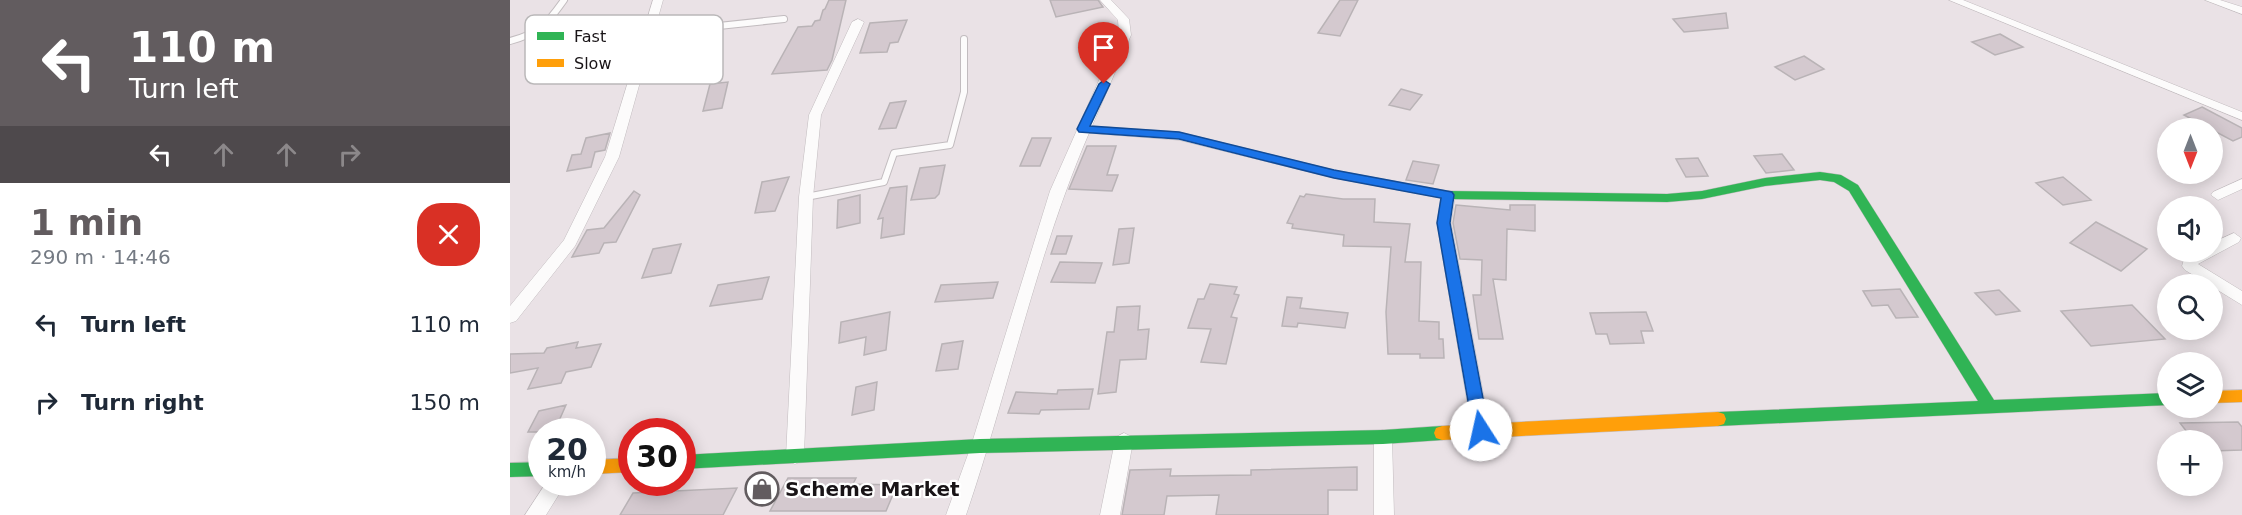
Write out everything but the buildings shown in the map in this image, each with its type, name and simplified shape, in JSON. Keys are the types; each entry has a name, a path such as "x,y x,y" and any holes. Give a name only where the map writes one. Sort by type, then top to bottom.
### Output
{"main road":[{"path":"1448,195 1666,198 1702,195 1790,178 1837,178 1854,188 1989,406"},
{"path":"2223,397 2242,396"},
{"path":"696,461 980,446 1383,436 2157,399"},
{"path":"510,470 528,469"}],"street":[{"path":"653,15 658,0"},
{"path":"956,515 980,446 1057,191 1083,129 1121,51 1125,35 1122,19 1105,0"},
{"path":"1954,0 2242,116"},
{"path":"2210,0 2242,11"},
{"path":"795,456 806,197 815,116 839,59 858,22"},
{"path":"510,317 570,242 612,157 633,84"},
{"path":"1083,129 1179,136 1334,174 1448,195 1444,223 1481,430"},
{"path":"2218,195 2242,183"},
{"path":"2223,244 2234,238"},
{"path":"2190,262 2190,266 2242,299"},
{"path":"1383,436 1384,515"},
{"path":"1110,515 1124,441"},
{"path":"535,515 548,496"}],"lane":[{"path":"554,15 564,0"},
{"path":"723,26 784,19"},
{"path":"510,41 525,38"},
{"path":"806,197 884,182 894,153 950,146 964,92 964,39"}],"traffic: fast":[{"path":"1448,195 1667,198 1702,195 1765,182 1820,176 1837,178 1854,188 1989,406"},
{"path":"1718,419 2157,399"},
{"path":"696,461 980,446 1383,437 1442,433"},
{"path":"510,470 528,469"}],"traffic: slow":[{"path":"2223,397 2242,396"},
{"path":"1442,433 1718,419"},
{"path":"606,466 618,466"}],"place":[{"name":"Scheme Market","path":"762,489"}],"route":[{"path":"1104,84 1083,129 1179,136 1334,174 1448,195 1444,223 1481,430"}]}
